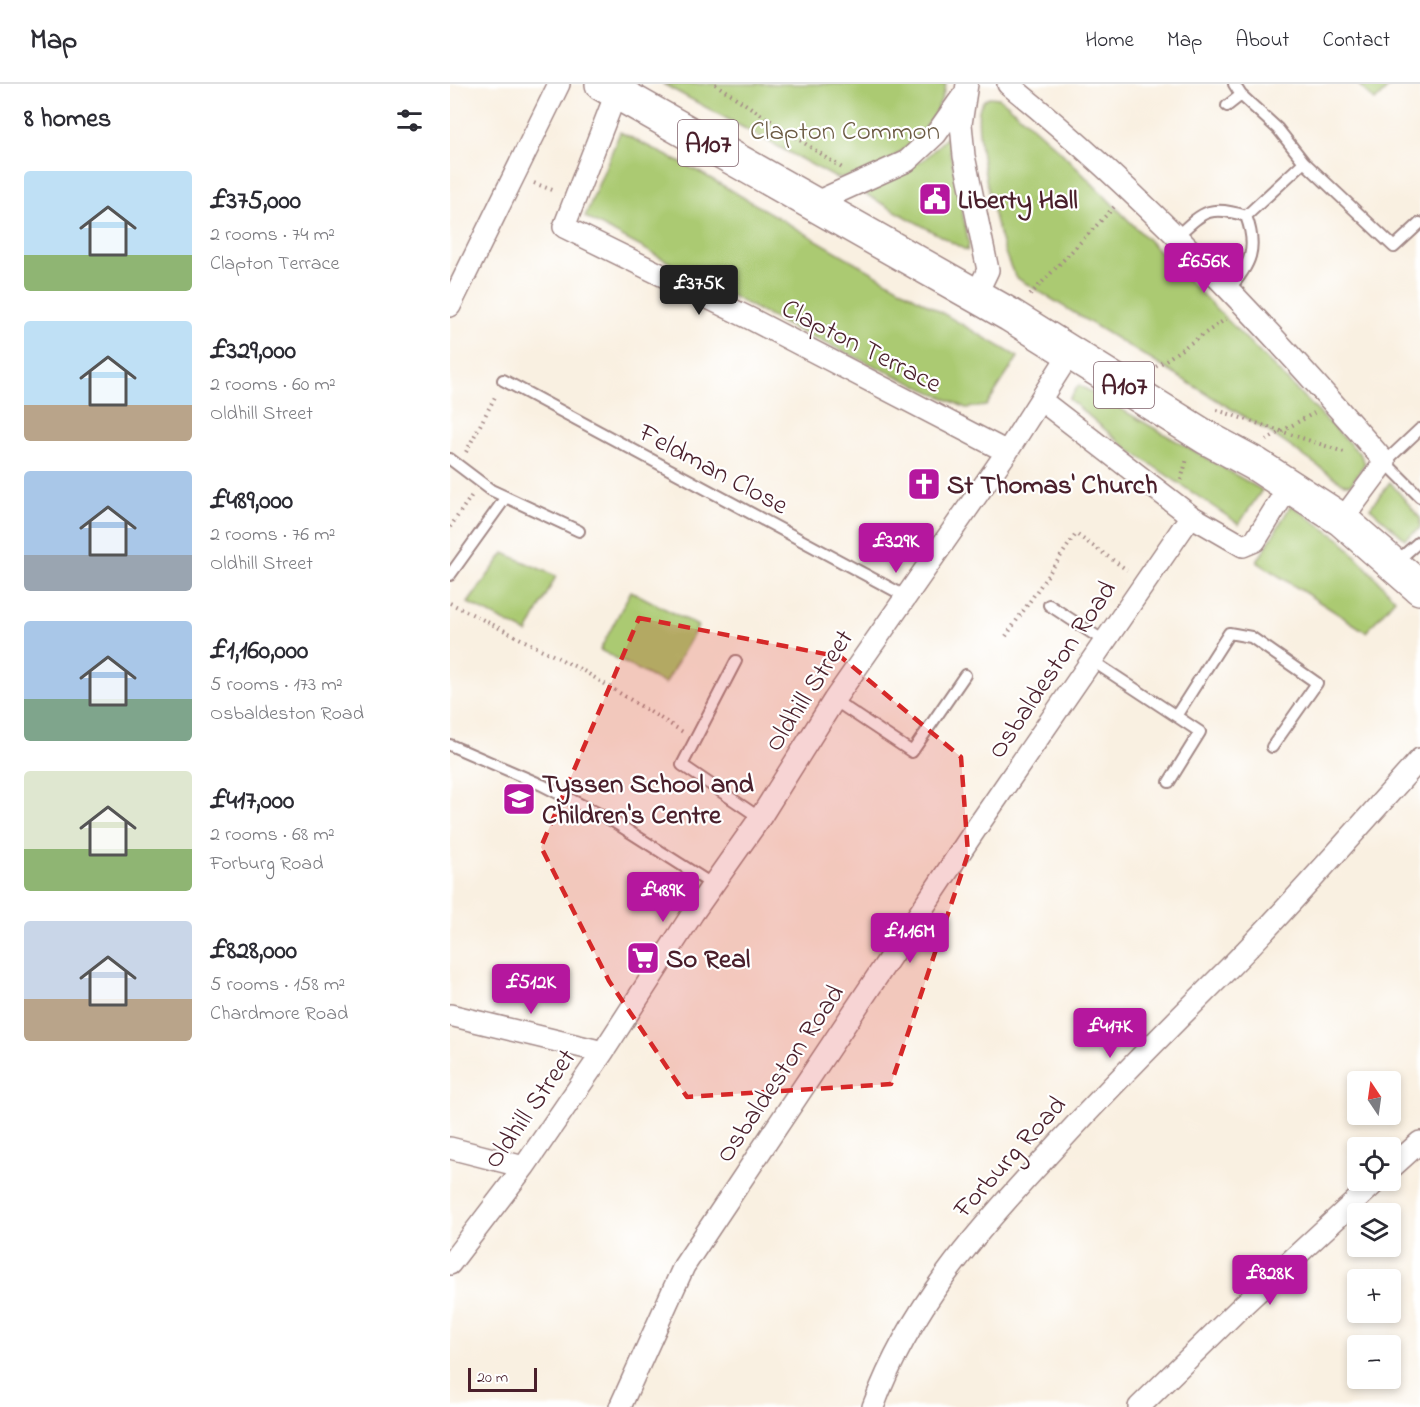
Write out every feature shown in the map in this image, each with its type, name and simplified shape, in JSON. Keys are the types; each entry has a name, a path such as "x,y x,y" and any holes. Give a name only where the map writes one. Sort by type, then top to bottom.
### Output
{"highway":[{"name":"A107","path":"610,88 976,295 1289,486 1342,519 1420,588"}],"street":[{"path":"450,306 559,84"},
{"path":"1008,84 1062,128 1176,237 1332,400 1385,462 1342,519"},
{"name":"Clapton Terrace","path":"610,88 564,227 751,319 1007,452"},
{"path":"814,203 864,183 907,161 936,134 965,89"},
{"path":"965,89 961,124 964,156 988,270 976,295"},
{"name":"Oldhill Street","path":"450,1263 524,1167 603,1052 760,818 834,700 1042,401 1070,353"},
{"path":"1042,401 1191,516 1243,546 1255,541 1289,486"},
{"name":"Osbaldeston Road","path":"620,1407 684,1266 1091,660 1191,516"},
{"name":"Forburg Road","path":"873,1407 888,1365 930,1295 978,1229 1116,1081 1232,965 1420,759"},
{"path":"450,1015 603,1052"},
{"path":"1401,1158 1420,1142"},
{"path":"450,1148 524,1167"},
{"path":"1139,1407 1240,1308 1365,1191"}],"lane":[{"path":"1234,84 1240,94 1278,129 1304,162 1394,247 1420,223"},
{"path":"1227,106 1240,94"},
{"path":"1246,216 1304,162"},
{"path":"1176,237 1203,212 1223,209 1246,216"},
{"path":"1228,290 1241,276 1252,255 1253,235 1246,216"},
{"name":"Feldman Close","path":"503,380 905,596"},
{"path":"1420,429 1385,462 1420,497"},
{"path":"454,462 506,497 579,531"},
{"path":"450,575 506,497"},
{"path":"1395,564 1420,541"},
{"path":"1049,604 1104,641"},
{"path":"1176,716 1229,633 1251,637 1317,683 1272,747"},
{"path":"1091,660 1200,732 1169,782"},
{"path":"736,661 682,765 760,818"},
{"path":"834,700 912,752 965,675"},
{"path":"450,745 542,785 610,820 713,885"}],"path":[{"path":"715,84 843,169"},
{"path":"514,174 575,199"},
{"path":"1030,295 1129,192"},
{"path":"1151,370 1244,307"},
{"path":"454,462 503,380"},
{"path":"1265,441 1332,400"},
{"path":"1212,408 1358,457 1385,462"},
{"path":"1178,487 1190,449"},
{"path":"450,527 481,482"},
{"path":"1006,636 1076,534 1145,582"},
{"path":"450,603 582,670 694,738"}],"highlighted area":[{"path":"639,618 841,657 961,757 968,854 891,1084 687,1097 609,981 541,847"}],"green space":[{"name":"Clapton Common","path":"663,84 946,84 931,119 906,148 890,160 872,169 836,178"},
{"path":"1358,84 1392,84 1375,101"},
{"name":"Clapton Common","path":"989,97 999,98 1006,103 1058,149 1360,454 1365,463 1351,484 1344,484 1266,430 1017,278 1010,266 996,223 980,146 979,111 982,102"},
{"path":"620,132 703,174 1018,357 986,406 966,408 784,324 585,217"},
{"name":"Clapton Common","path":"947,137 969,244 967,251 865,194 926,158"},
{"path":"1079,385 1262,490 1239,524 1128,449 1069,399"},
{"path":"1390,482 1420,518 1420,528 1405,539 1370,508"},
{"path":"1291,505 1341,540 1395,599 1366,632 1257,562"},
{"path":"504,553 556,576 527,633 468,603"},
{"path":"631,591 698,626 665,684 600,650"}],"place":[{"name":"Liberty Hall","path":"935,199"},
{"name":"St Thomas' Church","path":"924,484"},
{"name":"Tyssen School and Children's Centre","path":"519,799"},
{"name":"So Real","path":"643,958"}]}
